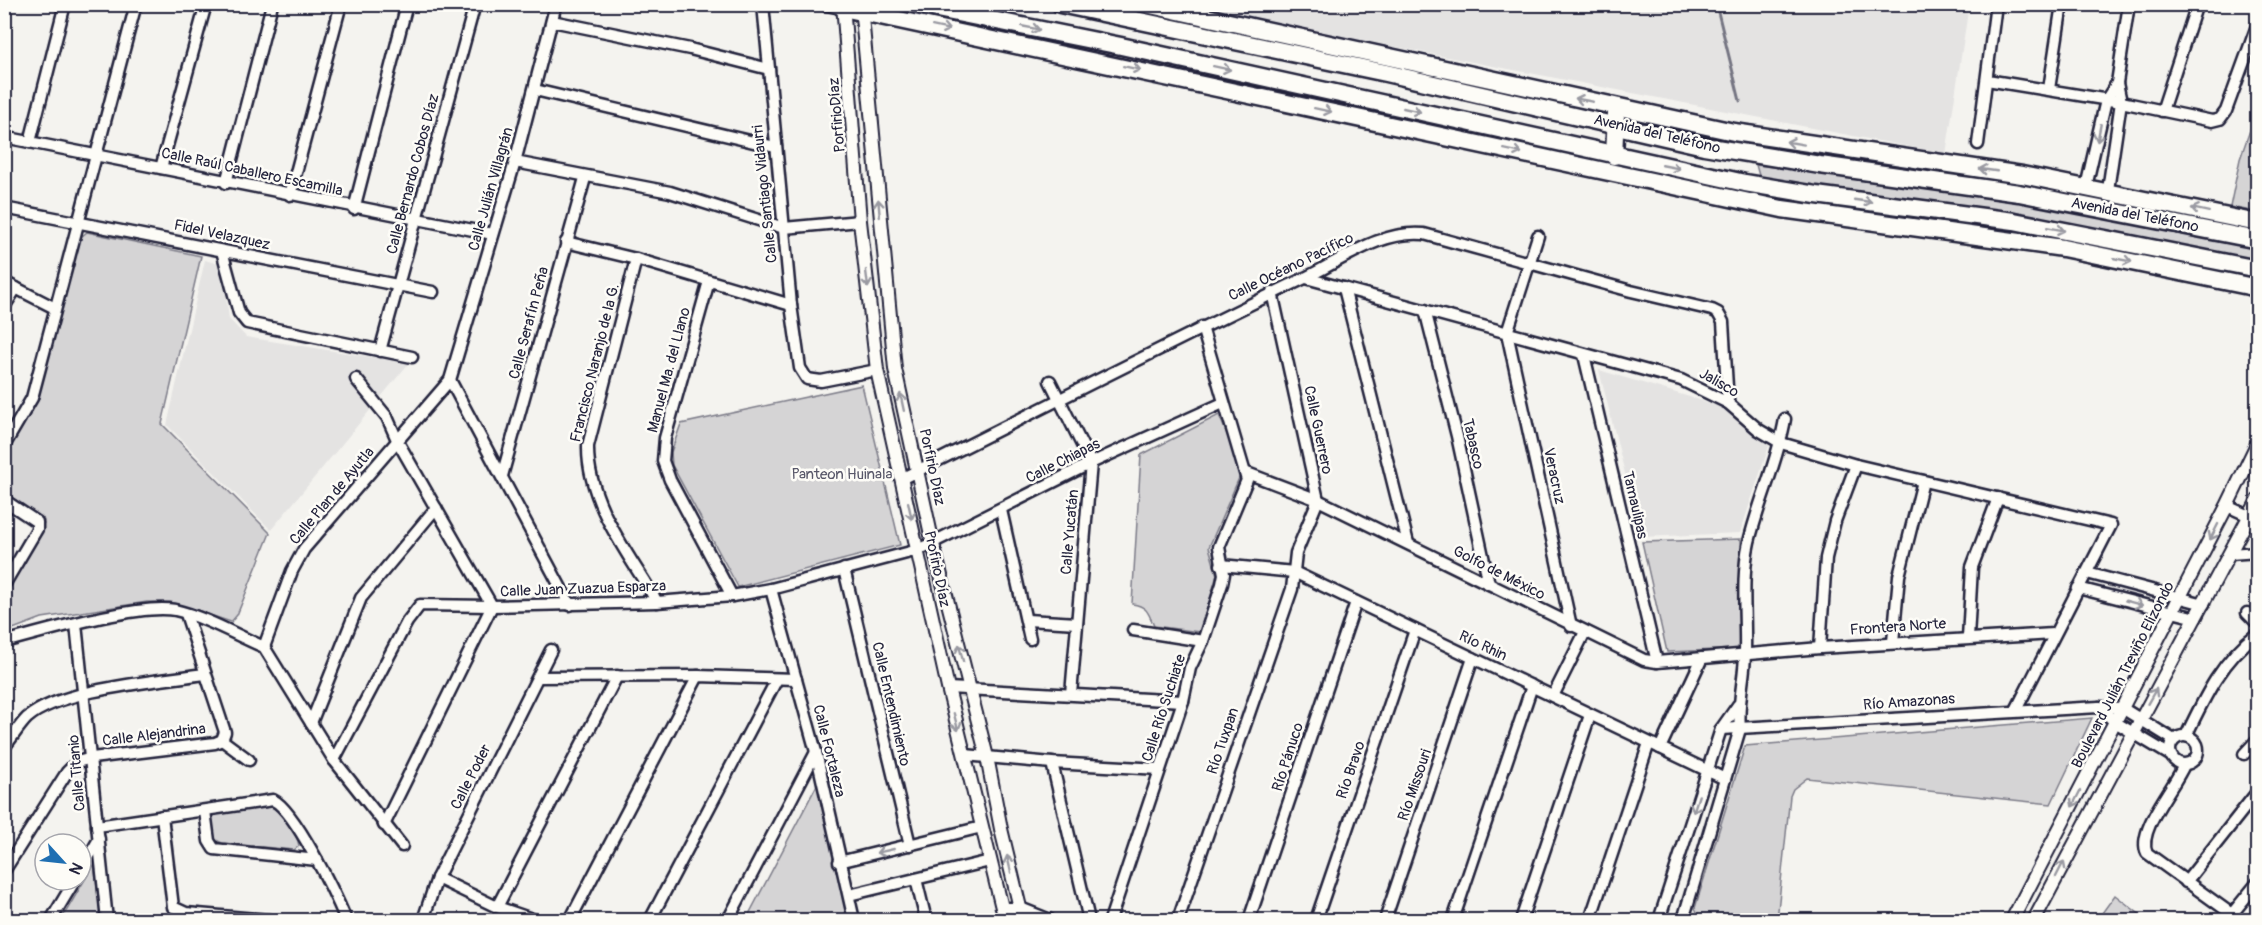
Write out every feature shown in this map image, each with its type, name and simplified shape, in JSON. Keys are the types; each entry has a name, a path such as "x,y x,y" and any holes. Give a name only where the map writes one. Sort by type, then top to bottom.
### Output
{"main road":[{"name":"Avenida del Teléfono","path":"912,4 1161,55 1745,183 2024,223 2258,269"},
{"name":"Avenida del Teléfono","path":"1060,4 1088,7 1749,154 2232,225 2258,240"},
{"path":"1146,4 1734,132 1822,147 2022,175 2108,190 2232,225 2258,223"},
{"path":"843,6 861,8 1711,194 1858,221 2063,248 2258,288"},
{"path":"1157,73 1161,55"},
{"path":"1614,156 1616,107"},
{"path":"1742,200 1749,154"},
{"path":"1711,194 1716,175"},
{"path":"2019,193 2022,175"},
{"path":"1920,228 1921,209"},
{"path":"2219,279 2223,262"}],"street":[{"path":"30,142 65,4"},
{"path":"4,446 32,398 136,4"},
{"path":"161,168 206,4"},
{"path":"226,183 272,4"},
{"path":"290,195 341,4"},
{"path":"354,208 407,4"},
{"name":"Calle Bernardo Cobos Díaz","path":"380,351 475,4"},
{"name":"Calle Julián Villagrán","path":"450,380 515,162 556,4"},
{"name":"Calle Santiago Vidaurri","path":"763,4 791,306 800,368 807,379 821,381 877,370"},
{"path":"825,4 843,6"},
{"path":"1978,144 1996,4"},
{"path":"2049,89 2062,4"},
{"path":"2108,190 2121,102 2117,83 2129,4"},
{"path":"2162,111 2197,4"},
{"name":"PorfirioDíaz","path":"843,6 860,220"},
{"name":"Porfirio Díaz","path":"861,8 895,369 933,544 987,757 1023,921"},
{"path":"552,21 690,49 769,69"},
{"path":"1987,80 2121,102 2212,121 2220,119 2226,111 2258,23"},
{"path":"2086,187 2106,100 2117,83"},
{"path":"535,90 775,147"},
{"name":"Calle Raúl Caballero Escamilla","path":"4,137 226,183 493,234"},
{"path":"515,162 585,178 670,192 784,228 860,220"},
{"name":"Calle Serafín Peña","path":"502,476 585,178"},
{"name":"Fidel Velazquez","path":"4,208 433,292"},
{"name":"Profirio Díaz","path":"860,220 877,370 903,478 948,688 1004,914"},
{"name":"Calle Océano Pacífico","path":"903,478 1272,292 1306,278 1377,242 1405,232 1424,234 1718,313 1723,322 1728,402"},
{"path":"1507,333 1538,237"},
{"path":"566,242 636,259 791,306"},
{"path":"222,251 239,313 247,323 412,357"},
{"name":"Francisco Naranjo de la G.","path":"636,259 588,446 588,466 596,497 657,602"},
{"name":"Jalisco","path":"1306,278 1681,380 1728,402 1760,430 1781,443 1856,465 2111,525 2087,573"},
{"name":"Manuel Ma. del Llano","path":"709,281 665,438 663,461 670,480 732,596"},
{"path":"4,282 55,308"},
{"path":"4,307 16,288"},
{"path":"1344,288 1408,543"},
{"name":"Calle Guerrero","path":"1272,292 1318,500"},
{"name":"Tabasco","path":"1425,310 1457,436 1489,584"},
{"path":"1202,327 1223,403 1247,473"},
{"name":"Veracruz","path":"1507,333 1571,626"},
{"name":"Tamaulipas","path":"1584,355 1657,662"},
{"path":"356,380 387,417 398,442 492,606 384,825"},
{"path":"450,380 570,605"},
{"name":"Calle Plan de Ayutla","path":"264,646 292,571 304,549 450,380"},
{"path":"1050,381 1091,463"},
{"name":"Calle Chiapas","path":"918,550 1091,463 1223,403"},
{"path":"1684,920 1740,729 1738,705 1745,655 1745,589 1749,545 1781,443 1785,419"},
{"name":"Boulevard Julián Treviño Elizondo","path":"2012,921 2258,442"},
{"name":"Calle Yucatán","path":"1071,694 1091,463"},
{"path":"1820,648 1826,558 1835,521 1856,465"},
{"name":"Golfo de México","path":"1247,473 1318,500 1631,654 1657,662 1745,655"},
{"name":"Calle Río Suchiate","path":"1110,921 1183,701 1190,668 1203,641 1222,584 1219,547 1246,486 1247,473"},
{"path":"1893,642 1899,576 1923,481"},
{"path":"1968,638 1972,567 1998,498"},
{"path":"4,500 32,517 37,522 37,529 4,585"},
{"path":"1294,572 1296,553 1318,500"},
{"path":"2034,921 2132,732 2204,604 2258,500"},
{"path":"2227,506 2249,516 2258,528"},
{"path":"311,723 361,598 436,508"},
{"path":"1001,510 1030,639"},
{"name":"Calle Juan Zuazua Esparza","path":"334,760 414,611 420,605 429,603 492,606 570,605 657,602 732,596 771,589 918,550"},
{"path":"2230,554 2258,552"},
{"name":"Río Rhin","path":"1221,565 1294,572 1725,779"},
{"name":"Calle Entendimiento","path":"844,569 910,845"},
{"name":"Río Tuxpan","path":"1178,921 1292,589 1294,572"},
{"path":"2016,710 2087,573 2204,604"},
{"path":"2078,588 2171,614 2196,618"},
{"name":"Calle Fortaleza","path":"771,589 816,752 854,921"},
{"name":"Río Pánuco","path":"1249,921 1356,602"},
{"path":"4,642 76,624 162,609 186,614 264,646 334,760 402,846"},
{"path":"186,614 225,732 222,740 249,760"},
{"path":"2247,614 2258,624"},
{"path":"1027,620 1077,623"},
{"name":"Calle Titanio","path":"76,624 92,758 107,921"},
{"path":"1134,630 1203,641"},
{"name":"Río Bravo","path":"1316,921 1415,630"},
{"path":"1553,696 1585,632"},
{"path":"2186,736 2210,686 2222,668 2258,633"},
{"name":"Frontera Norte","path":"1745,655 1893,642 2054,634"},
{"name":"Calle Poder","path":"423,921 437,878 551,650"},
{"name":"Río Missouri","path":"1385,921 1473,658"},
{"path":"1660,748 1702,658"},
{"path":"4,747 27,718 52,703 84,694 204,674"},
{"path":"497,907 617,676"},
{"path":"539,677 698,676 796,679"},
{"path":"570,921 698,676"},
{"path":"650,921 777,679"},
{"path":"1454,921 1532,686"},
{"path":"948,688 1183,701"},
{"path":"1659,921 1721,729 1738,705"},
{"path":"2099,706 2115,722 2184,765"},
{"name":"Río Amazonas","path":"1721,729 2016,710 2099,706 2122,708"},
{"path":"2122,708 2174,740"},
{"path":"1521,921 1590,715"},
{"path":"2170,755 2170,747 2174,740 2186,736 2194,740 2199,747 2194,761 2184,765 2173,789 2149,824 2143,838 2143,846 2147,853 2236,917 2258,882"},
{"path":"2244,754 2258,739"},
{"name":"Calle Alejandrina","path":"4,871 67,772 77,762 92,758 215,743 222,740"},
{"path":"1590,921 1649,743"},
{"path":"728,921 816,752"},
{"path":"964,755 1052,764 1160,769"},
{"path":"1052,764 1089,921"},
{"path":"2186,882 2258,791"},
{"path":"97,825 265,801 279,803 317,860 335,893 346,921"},
{"path":"205,811 209,841 214,849 317,860"},
{"path":"162,816 173,907 186,913 269,921"},
{"path":"839,861 982,826"},
{"path":"93,849 99,839"},
{"path":"849,895 990,861"},
{"path":"437,878 497,907 535,921"},
{"path":"916,879 926,921"},
{"path":"51,921 68,892"},
{"path":"1004,914 1020,908 1050,921"}],"shaded area":[{"path":"1180,5 1969,5 1946,154"},
{"path":"205,260 222,265 229,319 246,337 409,363 271,530 167,425"},
{"path":"1599,370 1730,409 1769,446 1740,533 1641,537"}],"green space":[{"path":"2257,110 2257,212 2230,207 2240,159"},
{"path":"1756,165 1966,191 2257,246 2257,261 2015,214 1760,179"},
{"path":"87,232 201,256 162,424 270,533 237,615 231,622 171,602 147,602 42,618 5,632 5,590 44,523 42,518 5,493 4,455 27,418 38,391 81,237"},
{"name":"Panteon Huinala","path":"862,385 900,545 738,587 672,465 671,452 681,424"},
{"path":"1219,415 1242,471 1209,547 1217,575 1200,632 1154,626 1146,610 1132,604 1141,455"},
{"path":"1741,539 1740,649 1667,652 1642,542"},
{"path":"2092,718 2051,804 1807,778 1793,789 1790,796 1777,920 1701,920 1695,908 1745,746"},
{"path":"818,783 850,920 746,920"},
{"path":"269,806 283,817 292,829 299,846 294,850 222,843 212,838 211,814"},
{"path":"94,864 101,920 61,920 78,892 93,892"},
{"path":"2115,895 2147,920 2097,920"}],"waterway":[{"path":"1716,4 1740,101"}]}
